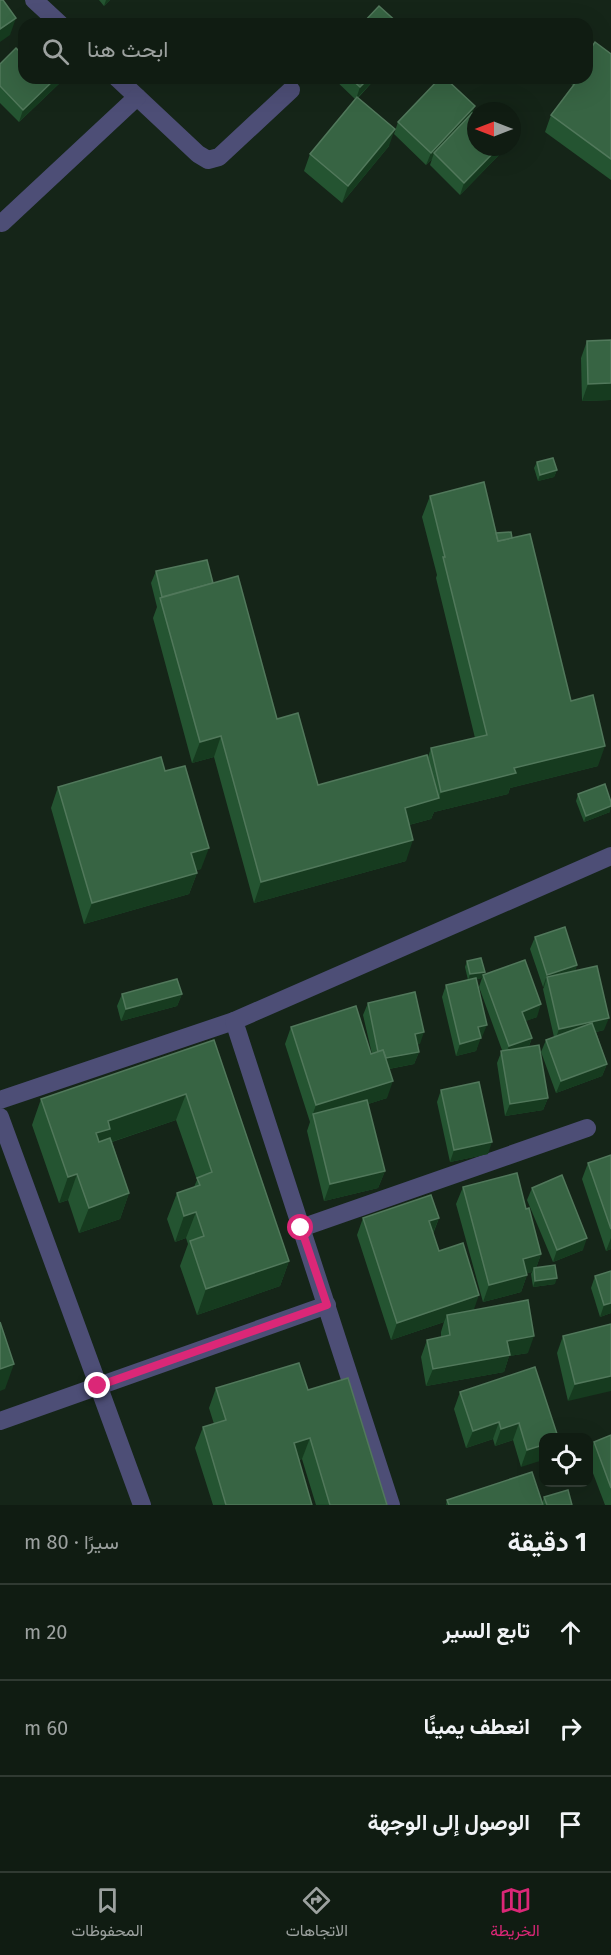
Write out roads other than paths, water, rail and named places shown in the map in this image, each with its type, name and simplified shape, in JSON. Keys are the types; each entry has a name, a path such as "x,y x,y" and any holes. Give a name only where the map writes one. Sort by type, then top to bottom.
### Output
{"street":[{"path":"34,0 54,18"},
{"path":"123,84 198,154 208,160 219,157 291,90"},
{"path":"2,223 137,97"},
{"path":"0,1100 234,1021 611,856"},
{"path":"234,1021 392,1505"},
{"path":"0,1119 142,1505"},
{"path":"301,1228 586,1128"},
{"path":"0,1421 327,1305"}]}
